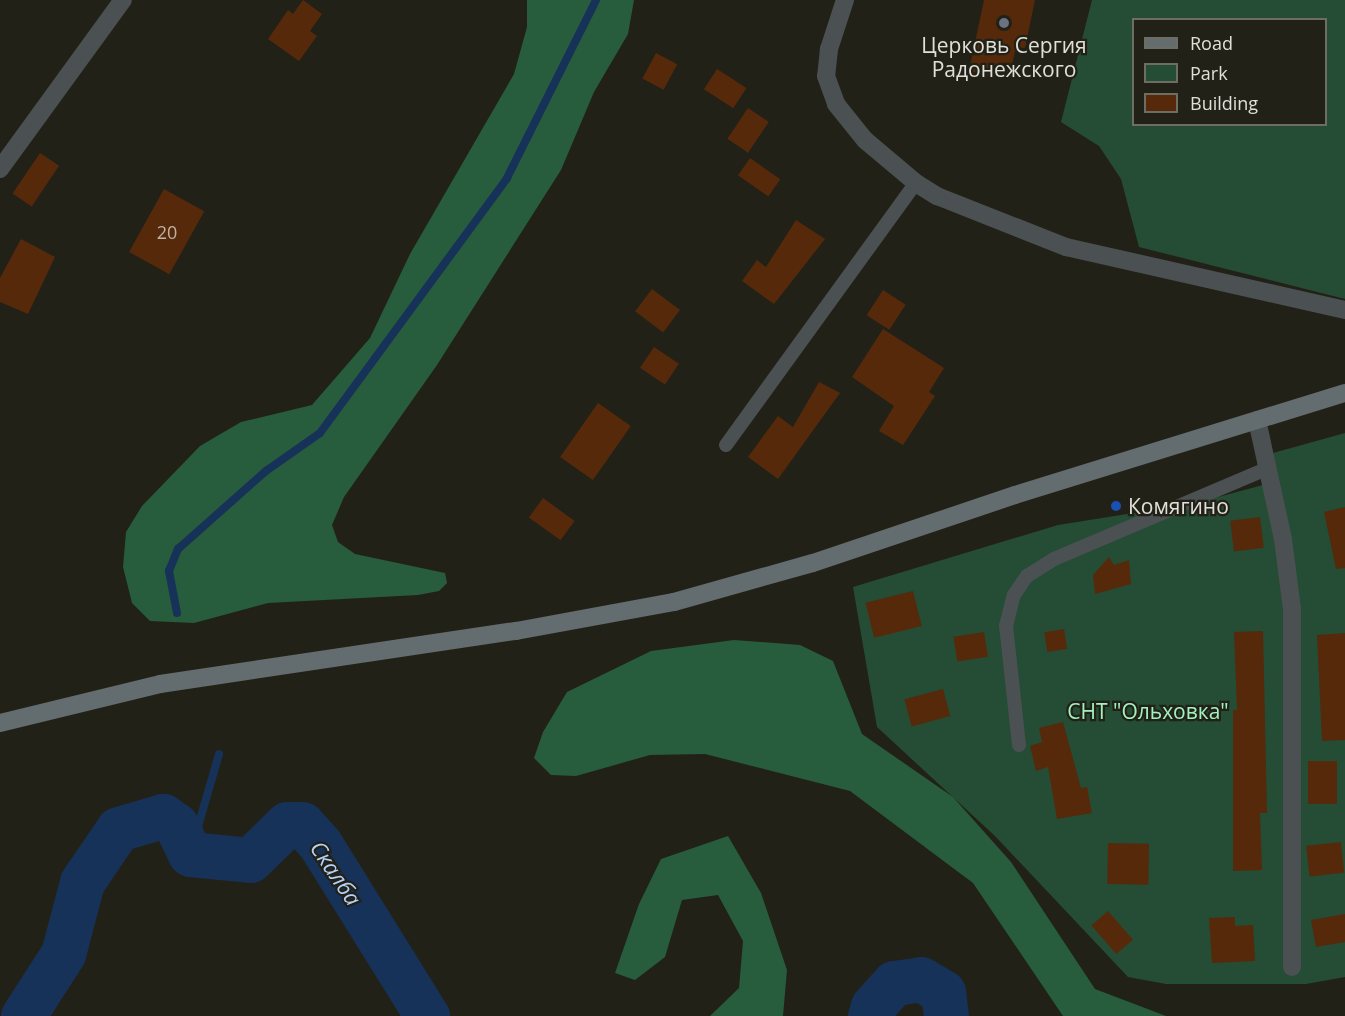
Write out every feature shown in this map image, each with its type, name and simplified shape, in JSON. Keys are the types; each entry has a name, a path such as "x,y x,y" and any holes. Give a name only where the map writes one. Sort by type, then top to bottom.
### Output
{"street":[{"path":"0,169 123,0"},
{"path":"845,0 829,49 826,76 836,104 865,140 916,183 938,196 1066,247 1345,310"},
{"path":"0,723 160,684 516,631 674,602 813,563 1345,393"},
{"path":"1257,420 1283,539 1292,609 1292,967"}],"lane":[{"path":"726,445 916,183"},
{"path":"1019,745 1006,626 1014,595 1027,576 1054,559 1268,468"}],"green space":[{"path":"527,0 634,0 628,34 594,92 561,170 437,365 344,497 332,525 338,542 355,554 445,573 447,583 439,591 418,595 268,603 194,623 150,621 132,603 123,567 126,532 142,506 200,446 241,422 312,405 370,338 410,254 514,74 527,27"},
{"path":"1092,0 1345,0 1345,299 1139,247 1121,179 1099,146 1061,122"},
{"name":"СНТ \"Ольховка\"","path":"1345,433 1345,977 1306,984 1166,984 1128,977 995,836 877,727 853,587 1058,525 1196,503 1263,485 1273,453"},
{"path":"734,640 800,645 833,661 862,734 953,797 1011,862 1095,989 1166,1016 1063,1016 973,883 850,791 705,754 650,755 576,776 551,775 534,758 543,732 567,692 651,651"},
{"path":"728,836 761,893 787,970 783,1016 710,1016 739,988 743,941 718,895 682,900 665,957 635,980 615,973 639,904 661,859"}],"building":[{"path":"303,0 322,14 310,31 317,36 299,61 268,39 288,10 293,14"},
{"name":"Церковь Сергия Радонежского","path":"984,0 1035,0 1025,48 1016,47 1009,79 969,71"},
{"path":"656,53 677,64 664,90 642,79"},
{"path":"717,69 746,88 733,108 704,89"},
{"path":"748,108 769,122 748,153 727,139"},
{"path":"40,153 59,166 32,206 13,194"},
{"path":"750,158 780,179 768,196 738,175"},
{"path":"164,189 204,211 169,274 129,252"},
{"path":"796,220 825,239 774,304 742,281 757,260 766,267"},
{"path":"21,239 55,257 28,314 0,302 0,278"},
{"path":"652,289 680,310 663,332 635,311"},
{"path":"883,290 906,305 889,330 867,315"},
{"path":"883,329 944,368 929,392 935,396 903,445 879,431 894,406 852,377"},
{"path":"654,347 679,364 665,385 640,368"},
{"path":"819,382 840,393 778,479 748,457 778,416 793,427"},
{"path":"598,403 631,426 593,480 560,457"},
{"path":"543,498 575,521 560,540 529,517"},
{"path":"1345,507 1345,568 1336,569 1324,512"},
{"path":"1260,517 1264,548 1234,551 1230,521"},
{"path":"1109,557 1114,565 1129,560 1131,584 1095,594 1093,575"},
{"path":"913,591 922,626 874,638 865,603"},
{"path":"1064,629 1067,649 1047,652 1044,632"},
{"path":"1263,631 1267,813 1260,813 1262,870 1233,871 1233,710 1237,710 1234,632"},
{"path":"984,632 988,657 957,662 953,637"},
{"path":"1345,633 1345,740 1322,741 1317,635"},
{"path":"943,689 950,716 912,726 904,699"},
{"path":"1063,722 1081,788 1087,787 1092,813 1057,819 1048,767 1036,771 1030,746 1042,742 1039,728"},
{"path":"1308,761 1337,761 1337,804 1308,804"},
{"path":"1341,842 1344,873 1309,876 1306,846"},
{"path":"1108,843 1149,844 1148,885 1107,884"},
{"path":"1108,911 1133,940 1116,954 1091,925"},
{"path":"1345,914 1345,942 1316,947 1311,920"},
{"path":"1235,917 1235,926 1253,925 1255,961 1212,963 1209,918"}],"waterway":[{"path":"177,613 169,571 178,549 266,471 320,433 507,178 596,0"},
{"path":"190,854 219,754"},
{"name":"Скалба","path":"23,1016 63,954 82,882 118,829 163,816 176,825 190,854 250,860 287,824 302,824 320,844 427,1016"},
{"name":"Скалба","path":"870,1016 873,1006 894,983 921,979 943,992 946,1016"}],"place":[{"name":"Церковь Сергия Радонежского","path":"1004,23"},
{"name":"Комягино","path":"1116,506"}]}
